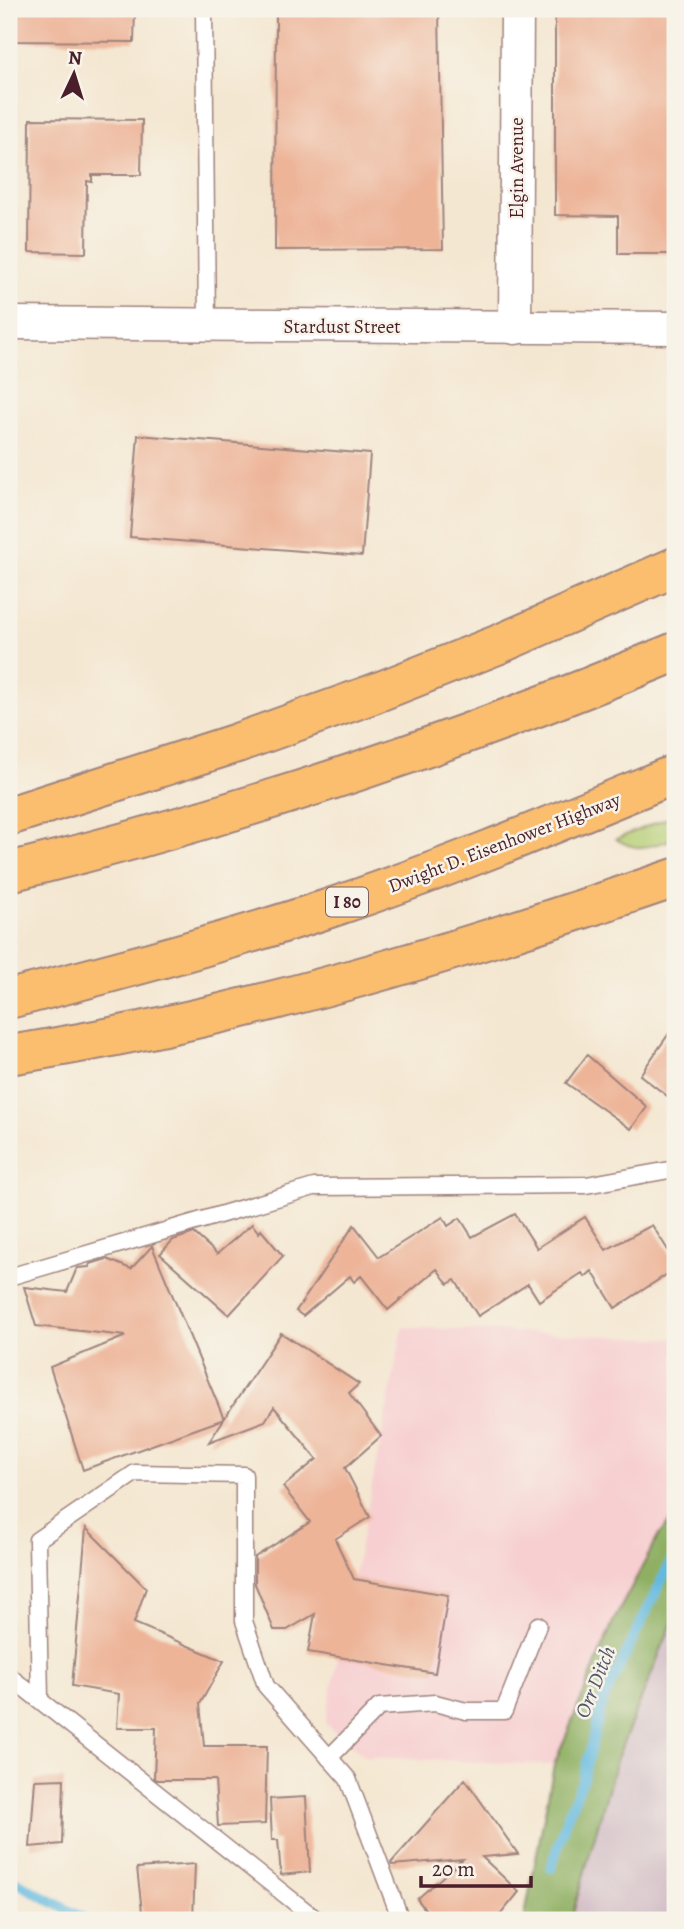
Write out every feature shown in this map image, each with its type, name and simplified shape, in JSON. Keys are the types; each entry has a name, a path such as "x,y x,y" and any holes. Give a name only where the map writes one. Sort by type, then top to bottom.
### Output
{"highway":[{"path":"9,816 237,743 373,694 497,645 675,567"},
{"path":"9,872 182,826 324,783 571,696 675,652"},
{"name":"Dwight D. Eisenhower Highway","path":"9,999 147,964 330,908 522,838 675,774"},
{"path":"9,1055 194,1019 363,976 533,927 675,878"}],"street":[{"name":"Elgin Avenue","path":"515,328 517,9"},
{"name":"Stardust Street","path":"9,323 675,328"}],"lane":[{"path":"204,9 207,325"},
{"path":"9,1277 314,1187 586,1185 675,1169"},
{"path":"40,1700 37,1540 135,1473 244,1475 244,1621 266,1686 348,1779 401,1920"},
{"path":"329,1758 379,1707 435,1703 466,1712 504,1711 538,1625"},
{"path":"9,1676 317,1920"}],"shaded area":[{"path":"403,1327 675,1339 675,1515 659,1535 579,1702 554,1765 365,1757 325,1723"},
{"path":"675,1616 675,1920 571,1920 617,1758"}],"green space":[{"path":"675,815 675,839 638,847 616,839"},
{"path":"675,1515 675,1616 617,1758 571,1920 524,1920 554,1765 613,1622 659,1535"}],"building":[{"path":"9,9 135,9 134,42 9,41"},
{"path":"276,9 439,9 443,249 275,250"},
{"path":"555,9 674,9 675,254 618,254 618,216 555,215"},
{"path":"30,119 142,120 141,175 92,175 92,182 87,181 86,253 29,252"},
{"path":"138,435 370,454 362,556 130,537"},
{"path":"675,1025 675,1102 640,1075"},
{"path":"587,1055 647,1107 631,1129 566,1083"},
{"path":"515,1214 537,1248 585,1217 606,1250 652,1225 675,1261 675,1269 615,1308 592,1271 585,1277 582,1273 539,1301 528,1284 478,1316 455,1280 448,1284 437,1269 388,1310 361,1276 354,1282 350,1276 303,1316 296,1311 354,1225 379,1257 443,1217 448,1226 460,1218 472,1237"},
{"path":"252,1224 259,1233 261,1230 283,1256 229,1315 160,1254 173,1240 194,1233 217,1254"},
{"path":"152,1246 224,1419 83,1470 50,1367 126,1336 36,1326 24,1287 67,1292 77,1268 89,1267 90,1264 107,1259 131,1269"},
{"path":"281,1333 359,1384 349,1393 381,1436 345,1468 370,1517 335,1539 354,1579 448,1595 435,1673 308,1652 315,1614 287,1630 274,1630 255,1584 255,1557 310,1522 283,1487 317,1459 274,1407 265,1421 209,1442"},
{"path":"86,1528 146,1588 134,1623 224,1661 200,1704 204,1746 267,1746 265,1824 218,1826 215,1780 157,1780 154,1778 156,1728 117,1728 119,1694 72,1686"},
{"path":"64,1779 62,1844 30,1847 35,1780"},
{"path":"465,1779 518,1854 482,1857 519,1892 496,1920 434,1920 417,1899 463,1859 391,1863"},
{"path":"306,1797 310,1872 281,1875 278,1840 272,1840 270,1799"},
{"path":"195,1864 193,1920 143,1920 137,1868"}],"waterway":[{"name":"Orr Ditch","path":"551,1868 582,1781 603,1701 675,1557"},
{"name":"Orr Ditch","path":"9,1878 86,1920"}]}
